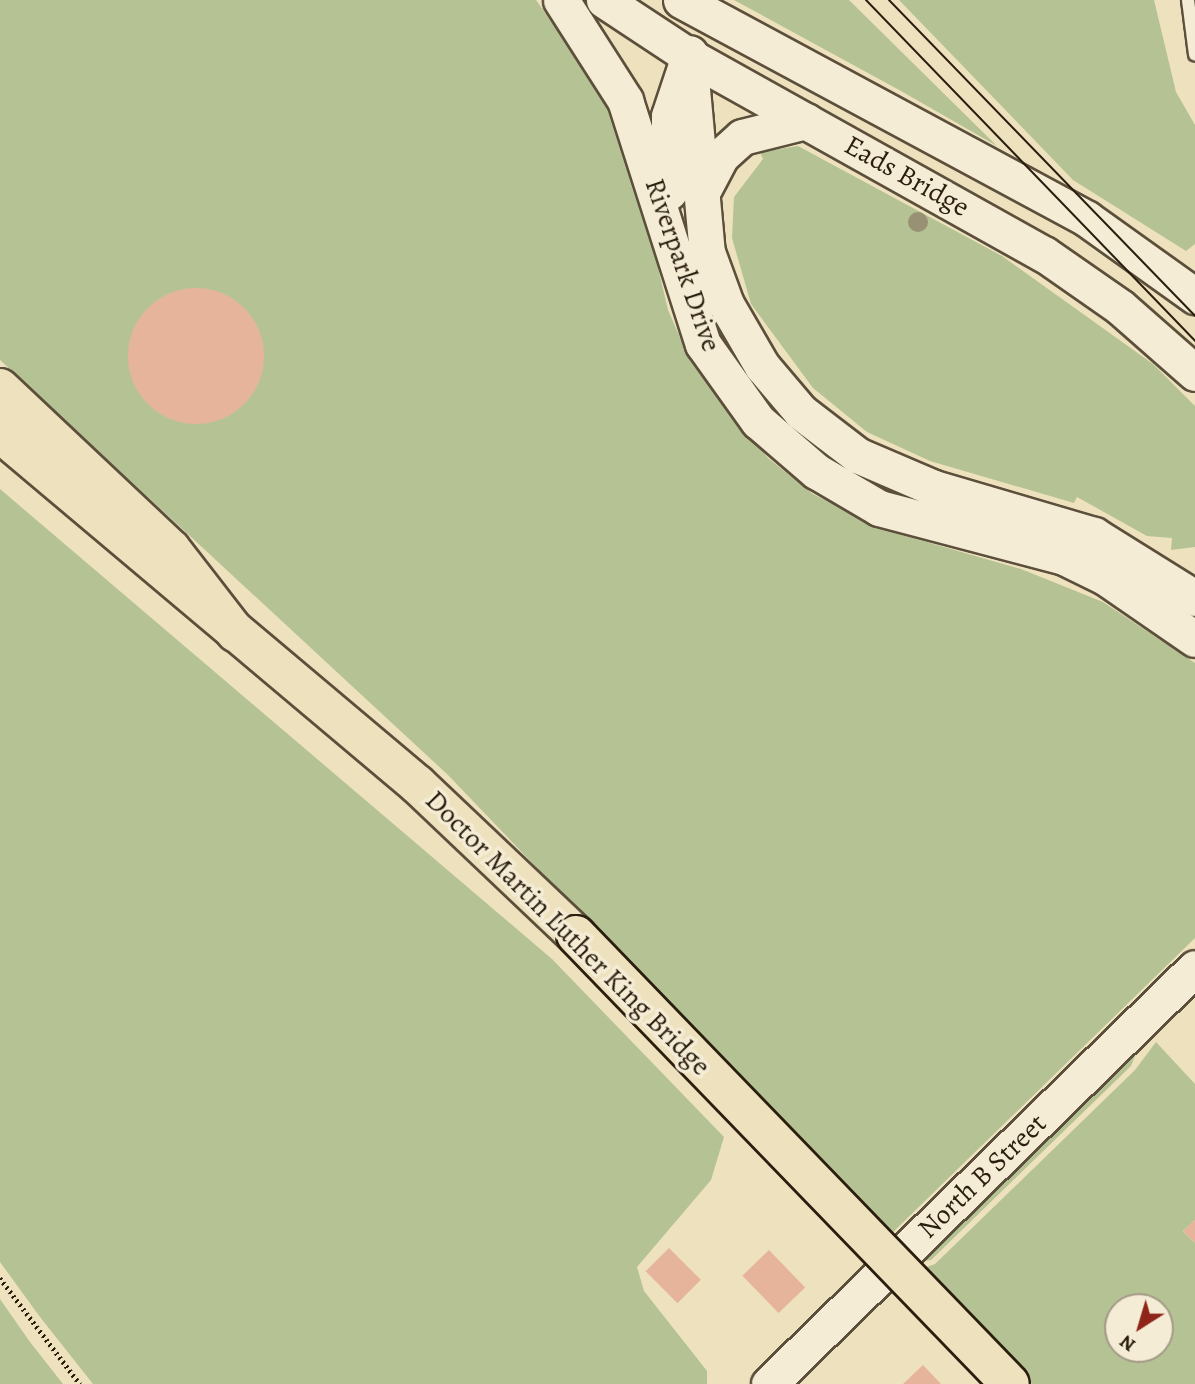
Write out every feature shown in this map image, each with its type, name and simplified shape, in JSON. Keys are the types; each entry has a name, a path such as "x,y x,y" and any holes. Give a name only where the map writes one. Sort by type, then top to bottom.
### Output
{"main road":[{"path":"0,388 171,549 236,633"},
{"name":"Doctor Martin Luther King Bridge","path":"0,433 418,785 977,1384"},
{"name":"Doctor Martin Luther King Bridge","path":"0,466 568,943 1010,1384"}],"street":[{"name":"Riverpark Drive","path":"561,0 625,100 670,226 703,344 758,421 791,453 879,508 1064,557 1190,615"},
{"name":"Eads Bridge","path":"604,0 689,56 1044,254 1120,307 1195,373"},
{"name":"Riverpark Drive","path":"693,7 689,56 707,252 726,304 762,366 801,412 857,455 934,488 1094,535 1190,615"},
{"name":"Eads Bridge","path":"693,7 1087,219 1195,296"},
{"path":"670,226 669,116 689,56"},
{"path":"702,191 721,156 742,137 806,121"},
{"name":"North B Street","path":"769,1384 1195,968"}],"lane":[{"path":"1188,0 1195,55"}],"path":[{"path":"0,1278 79,1384"}],"green space":[{"path":"0,0 536,0 602,94 635,170 668,310 690,360 768,458 813,494 885,530 1021,569 1103,602 1195,663 1195,938 889,1236 448,775 0,360"},
{"path":"734,0 849,0 997,146 901,91"},
{"path":"899,0 1154,0 1176,92 1195,125 1195,244 1186,251 1073,180"},
{"path":"798,146 1002,256 1153,364 1195,406 1195,547 1171,550 1172,538 1147,536 1077,497 1074,503 930,461 867,432 813,388 751,304 732,238 734,197 763,159 760,152"},
{"path":"0,489 552,959 724,1137 711,1180 637,1267 644,1291 707,1371 707,1384 93,1384 40,1317 0,1262"},
{"path":"1156,1042 1195,1084 1195,1220 1183,1231 1195,1243 1195,1384 1032,1384 921,1269 935,1264 1135,1070"},
{"path":"1137,1051 1131,1066 931,1260 915,1263"},
{"path":"0,1299 30,1342 63,1384 0,1384"}],"building":[{"path":"196,288 222,293 244,308 259,330 264,356 259,382 244,404 222,419 196,424 170,419 148,404 133,382 128,356 133,330 148,308 170,293"},
{"path":"1195,1220 1195,1243 1183,1231"},
{"path":"669,1248 701,1280 677,1303 646,1271"},
{"path":"769,1250 805,1287 779,1313 742,1276"},
{"path":"923,1365 941,1384 903,1384"}],"tram line":[{"path":"866,0 1195,341"},
{"path":"889,0 1195,316"}]}
